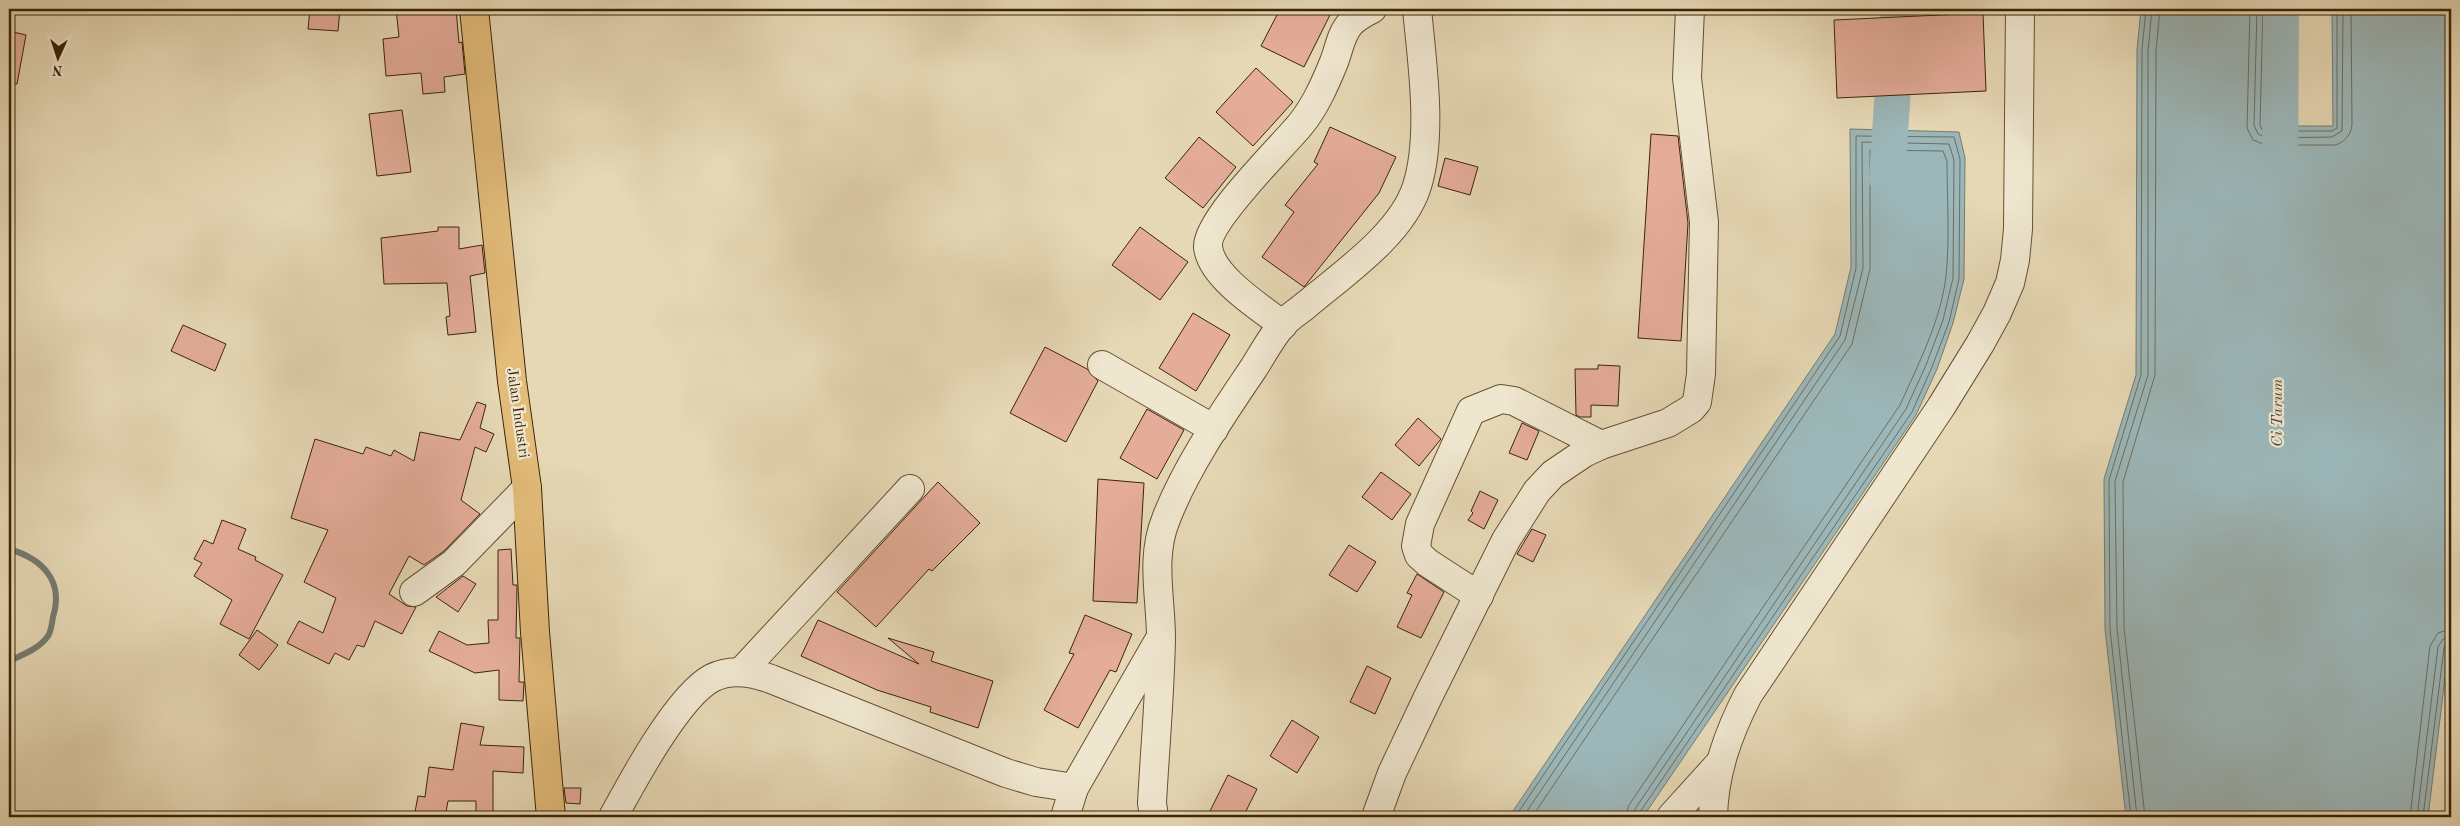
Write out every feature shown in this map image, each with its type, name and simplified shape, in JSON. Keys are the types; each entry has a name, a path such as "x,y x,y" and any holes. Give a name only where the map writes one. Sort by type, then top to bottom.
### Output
{"main road":[{"name":"Jalan Industri","path":"474,9 512,381 527,488 535,632 551,817"}],"street":[{"path":"1282,325 1246,297 1217,269 1209,253 1209,235 1221,217 1302,124 1323,88 1344,33 1359,16 1372,9"},
{"path":"1154,817 1152,803 1161,636 1157,565 1159,542 1173,502 1214,428 1282,325 1367,254 1402,217 1411,202 1420,174 1424,133 1424,89 1417,9"},
{"path":"1376,817 1392,773 1506,540 1545,481 1568,462 1601,445 1668,423 1692,409 1699,392 1704,222 1687,78 1690,9"},
{"path":"1713,817 1719,764 1733,726 1748,695 1941,407 1997,313 2010,283 2015,260 2019,221 2020,9"},
{"path":"1102,365 1214,428"},
{"path":"1479,596 1428,564 1419,555 1416,546 1420,524 1471,411 1501,399 1514,401 1601,445"},
{"path":"414,592 454,563 527,488"},
{"path":"741,672 910,489"},
{"path":"1065,817 1074,788 1161,636"},
{"path":"613,817 643,763 687,700 700,685 713,677 741,672 772,679 1006,773 1036,782 1074,788"},
{"path":"1671,817 1719,764"}],"water":[{"path":"2141,9 2268,9 2266,126 2333,126 2332,9 2451,9 2451,629 2428,817 2126,817 2105,629 2104,479 2136,375 2137,50"},
{"path":"1850,129 1959,132 1965,158 1964,279 1953,323 1937,369 1916,415 1643,817 1509,817 1835,334 1851,267"}],"building":[{"path":"310,9 340,9 338,31 308,29"},
{"path":"396,9 456,9 459,43 462,42 465,74 444,77 445,92 423,94 421,73 386,76 383,39 399,37"},
{"path":"1280,9 1333,9 1304,67 1261,46"},
{"path":"1983,13 1986,91 1837,98 1834,20"},
{"path":"9,31 26,35 17,84 9,83"},
{"path":"1256,68 1293,102 1253,146 1216,112"},
{"path":"402,110 411,172 377,176 369,114"},
{"path":"1330,127 1396,157 1379,193 1304,287 1262,257 1294,212 1285,205 1318,164 1314,162"},
{"path":"1651,134 1678,136 1688,223 1681,341 1638,338"},
{"path":"1199,137 1236,167 1203,208 1165,178"},
{"path":"1445,158 1478,167 1470,195 1438,186"},
{"path":"438,227 459,227 459,249 482,245 485,273 470,276 476,332 448,335 446,317 450,316 447,283 384,284 381,238 438,231"},
{"path":"1140,227 1188,262 1160,300 1112,265"},
{"path":"1193,313 1230,335 1196,391 1159,368"},
{"path":"183,325 226,344 215,371 171,351"},
{"path":"1045,347 1087,369 1098,381 1066,442 1010,413"},
{"path":"1598,365 1620,366 1618,406 1591,405 1591,417 1580,417 1576,415 1575,369 1598,369"},
{"path":"477,402 486,405 480,428 494,434 486,452 475,447 461,500 480,514 444,551 424,565 409,556 389,594 407,606 416,607 402,634 375,621 364,647 357,645 349,660 335,653 329,664 287,643 299,621 323,633 336,598 304,582 328,530 291,518 315,439 363,454 366,447 391,456 394,450 414,461 420,432 460,440"},
{"path":"1147,409 1184,430 1157,479 1120,458"},
{"path":"1418,418 1441,439 1419,466 1395,445"},
{"path":"1522,423 1539,431 1527,460 1509,453"},
{"path":"1381,472 1411,494 1392,520 1362,497"},
{"path":"1098,479 1144,483 1137,603 1093,601"},
{"path":"938,482 980,523 932,571 929,569 876,627 837,592"},
{"path":"1480,491 1498,500 1484,529 1468,520 1473,513 1471,511"},
{"path":"222,520 246,529 238,549 256,557 255,560 283,575 249,639 220,624 232,600 194,576 202,563 194,559 204,540 213,544"},
{"path":"1532,529 1546,535 1533,562 1517,554"},
{"path":"1349,545 1376,562 1357,592 1329,575"},
{"path":"511,549 513,585 517,585 516,638 520,638 519,682 524,682 523,701 499,700 499,670 475,673 429,651 439,631 467,645 489,643 488,620 498,620 498,550"},
{"path":"1417,574 1444,592 1421,638 1397,627 1412,595 1407,593"},
{"path":"463,576 476,584 458,612 436,597"},
{"path":"1085,615 1132,634 1116,672 1110,670 1078,728 1044,710 1074,654 1069,653"},
{"path":"818,620 919,664 888,638 934,652 931,661 993,681 978,728 930,712 931,707 877,690 801,656"},
{"path":"257,630 278,645 259,670 239,655"},
{"path":"1367,666 1391,678 1375,714 1350,702"},
{"path":"1292,720 1319,737 1297,773 1270,756"},
{"path":"461,723 484,727 480,745 524,747 523,773 493,771 493,817 476,817 476,801 448,801 445,817 414,817 418,796 425,797 429,767 453,770"},
{"path":"1228,775 1257,789 1243,817 1222,817 1210,811"},
{"path":"564,788 581,788 580,804 566,803"}],"waterway":[{"path":"1887,179 1897,27 1900,9"},
{"name":"Ci Tarum","path":"2280,177 2281,9"},
{"path":"9,549 21,553 41,565 53,582 56,593 56,604 48,636 40,645 9,661"}]}
